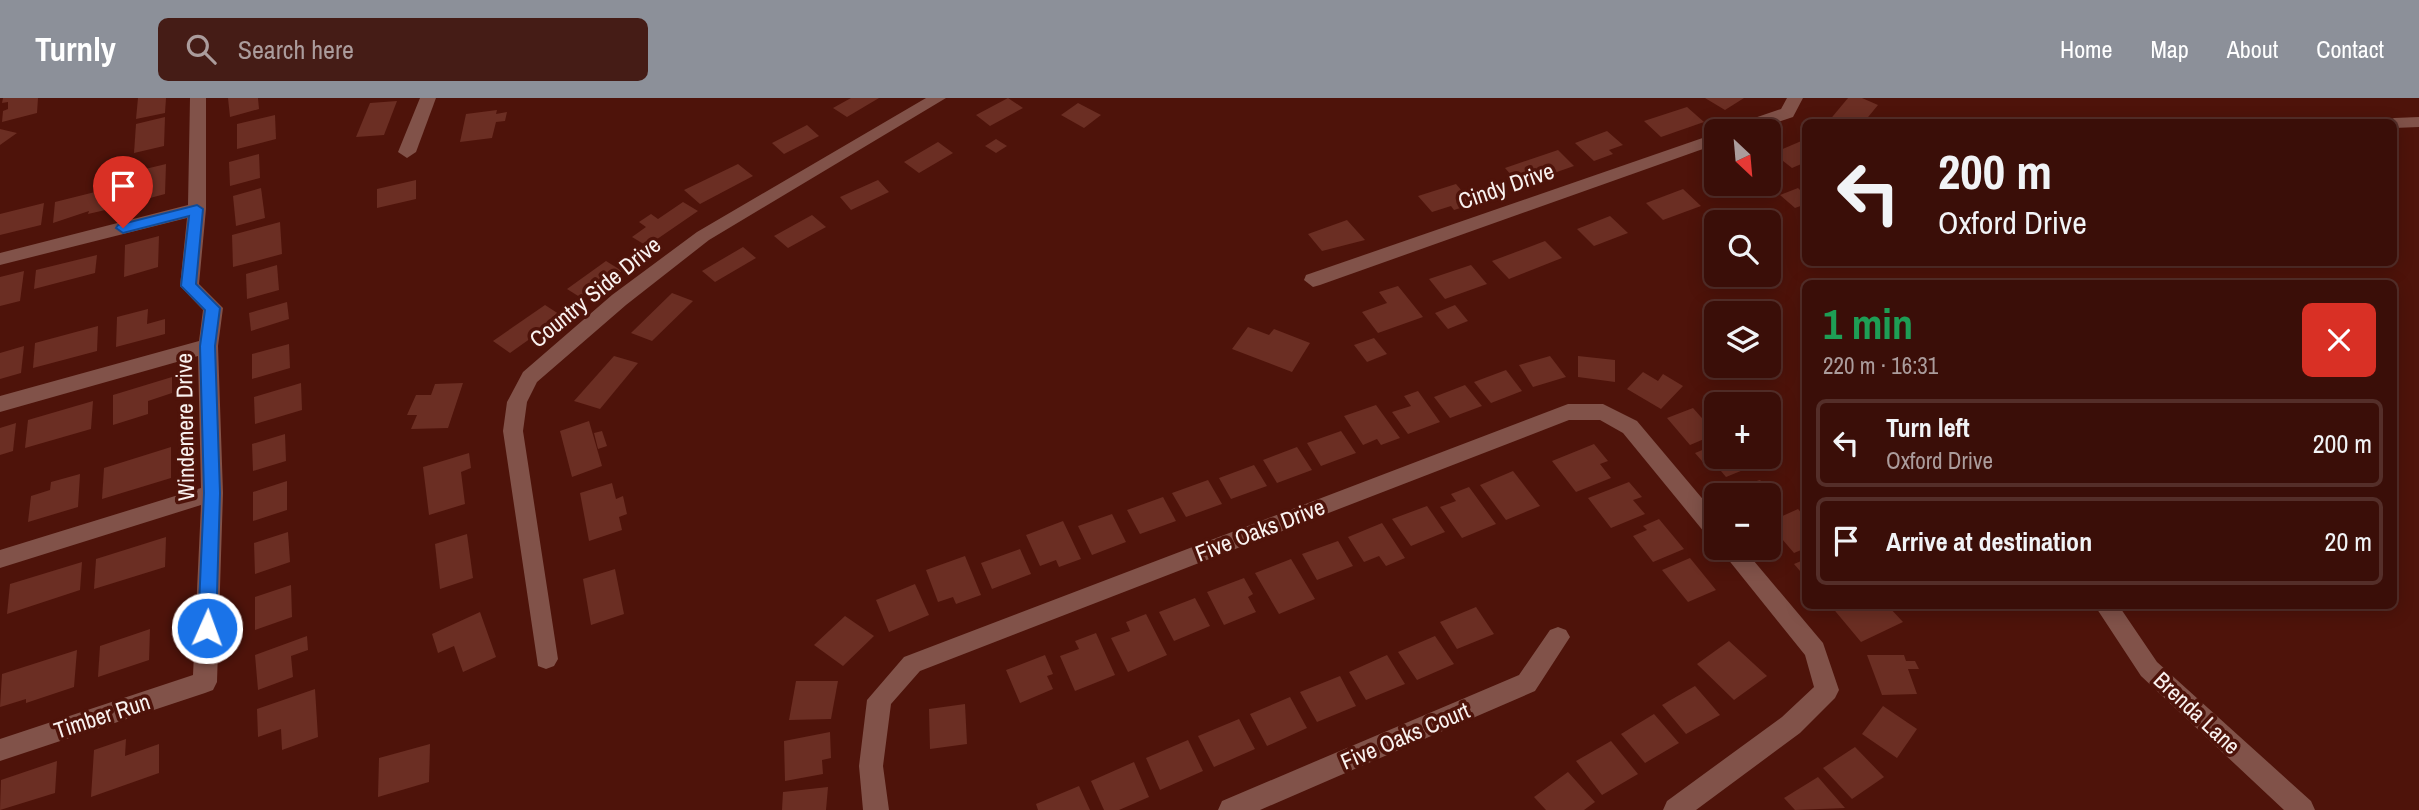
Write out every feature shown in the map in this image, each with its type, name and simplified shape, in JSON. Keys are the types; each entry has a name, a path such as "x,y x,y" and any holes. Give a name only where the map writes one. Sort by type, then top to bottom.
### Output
{"street":[{"name":"Windemere Drive","path":"198,98 197,209 189,286 213,308 208,346 212,493 205,682"},
{"path":"407,152 428,98"},
{"name":"Country Side Drive","path":"546,659 513,431 517,402 530,377 619,300 703,236 938,98"},
{"path":"1769,119 1787,113 1795,98"},
{"path":"2397,123 2419,122"},
{"name":"Cindy Drive","path":"1312,280 1704,143"},
{"path":"0,259 197,209"},
{"path":"0,404 208,346"},
{"name":"Five Oaks Drive","path":"876,810 871,766 879,700 912,664 1568,412 1603,412 1630,427 1704,516"},
{"path":"0,559 212,493"},
{"path":"1676,810 1791,725 1827,690 1815,650 1740,560"},
{"name":"Brenda Lane","path":"2108,609 2150,669 2302,810"},
{"name":"Five Oaks Court","path":"1231,810 1527,683 1558,637"},
{"name":"Timber Run","path":"0,750 205,682"}],"building":[{"path":"3,98 38,98 37,113 2,122 3,111 8,109 8,102 2,103"},
{"path":"138,98 166,98 165,113 136,119"},
{"path":"228,98 258,98 259,109 230,117"},
{"path":"851,98 879,98 847,117 833,108"},
{"path":"1008,98 1023,108 990,126 976,115"},
{"path":"1705,98 1744,98 1725,110"},
{"path":"1848,98 1862,98 1878,105 1866,119 1830,119"},
{"path":"397,101 384,135 356,137 370,103"},
{"path":"1078,103 1101,115 1084,128 1061,115"},
{"path":"1687,107 1704,122 1661,137 1644,121"},
{"path":"497,110 496,114 507,112 505,121 496,122 492,138 460,142 466,114"},
{"path":"275,115 276,139 237,149 237,124"},
{"path":"165,117 164,146 134,153 136,124"},
{"path":"807,125 819,136 784,154 772,143"},
{"path":"0,129 17,133 0,145"},
{"path":"1607,131 1623,145 1609,150 1613,154 1594,161 1575,143"},
{"path":"996,139 1007,146 996,153 985,146"},
{"path":"1802,141 1802,164 1792,168 1782,160 1782,149"},
{"path":"938,142 953,153 919,173 904,162"},
{"path":"1558,150 1574,166 1520,185 1505,168"},
{"path":"259,154 260,178 230,186 229,162"},
{"path":"166,164 165,194 135,202 137,171"},
{"path":"738,164 753,176 700,204 684,190"},
{"path":"416,180 416,199 377,208 377,189"},
{"path":"878,180 889,192 851,210 840,197"},
{"path":"1456,184 1473,204 1454,210 1451,206 1432,212 1418,196"},
{"path":"115,187 114,208 88,214 89,211 53,223 55,202"},
{"path":"261,188 265,218 236,226 233,196"},
{"path":"1798,188 1802,192 1802,205 1795,208 1781,196"},
{"path":"1683,189 1701,206 1663,220 1646,203"},
{"path":"683,202 698,211 647,246 632,237 646,227 639,222 651,214 658,219"},
{"path":"44,203 41,225 0,235 0,214"},
{"path":"812,215 826,227 788,248 774,236"},
{"path":"1610,216 1628,233 1594,246 1577,229"},
{"path":"1347,220 1365,240 1322,251 1308,234"},
{"path":"280,222 282,254 233,267 232,235"},
{"path":"159,236 158,267 124,277 125,245"},
{"path":"1545,241 1562,258 1509,279 1492,261"},
{"path":"743,247 756,258 715,282 702,271"},
{"path":"97,255 95,273 34,289 36,270"},
{"path":"606,261 622,271 583,299 567,289"},
{"path":"277,265 279,290 247,299 246,274"},
{"path":"1471,265 1487,284 1445,299 1429,279"},
{"path":"24,271 20,301 0,306 0,277"},
{"path":"1398,286 1423,317 1378,333 1362,312 1387,303 1379,292"},
{"path":"672,293 693,301 652,341 631,333"},
{"path":"287,302 289,319 251,331 249,313"},
{"path":"545,305 562,316 510,353 493,341"},
{"path":"1455,305 1468,321 1448,329 1435,313"},
{"path":"148,309 147,324 165,319 165,334 116,347 117,317"},
{"path":"98,326 97,351 33,368 35,343"},
{"path":"1248,327 1269,335 1274,329 1310,343 1292,372 1232,349"},
{"path":"1374,338 1387,354 1367,362 1354,345"},
{"path":"289,344 290,368 252,379 252,354"},
{"path":"24,346 21,373 0,379 0,353"},
{"path":"614,356 638,363 600,409 574,401"},
{"path":"1550,356 1566,377 1533,387 1519,365"},
{"path":"1578,356 1615,360 1615,382 1578,377"},
{"path":"1506,370 1522,391 1491,403 1474,382"},
{"path":"1643,372 1658,381 1663,374 1683,386 1661,409 1627,389"},
{"path":"172,377 172,393 148,401 148,414 113,425 113,395"},
{"path":"301,383 302,410 255,424 254,397"},
{"path":"463,383 448,428 411,429 417,415 407,415 416,395 431,395 435,384"},
{"path":"1465,385 1482,406 1450,418 1434,397"},
{"path":"1418,391 1440,422 1408,434 1392,412 1411,406 1404,396"},
{"path":"93,401 91,429 25,448 28,420"},
{"path":"1376,405 1400,438 1381,445 1377,439 1363,445 1344,416"},
{"path":"1693,408 1704,420 1704,439 1690,445 1667,418"},
{"path":"589,421 602,466 572,477 560,431"},
{"path":"16,423 13,451 0,455 0,428"},
{"path":"602,431 607,446 598,449 594,433"},
{"path":"1341,431 1356,453 1321,466 1307,443"},
{"path":"285,434 286,461 253,471 252,444"},
{"path":"1594,444 1608,461 1600,464 1611,478 1576,492 1552,461"},
{"path":"171,447 171,478 102,499 104,468"},
{"path":"1297,447 1312,470 1277,483 1263,460"},
{"path":"1704,449 1704,463 1695,453"},
{"path":"469,453 471,468 461,472 465,504 429,515 423,467"},
{"path":"1254,465 1267,486 1231,499 1219,478"},
{"path":"1719,469 1746,469 1726,477"},
{"path":"1513,471 1540,506 1506,520 1480,485"},
{"path":"80,474 78,507 28,522 31,496 50,490 51,482"},
{"path":"1208,480 1222,504 1186,517 1172,493"},
{"path":"287,481 287,510 253,521 253,492"},
{"path":"1629,482 1642,497 1633,500 1645,514 1611,528 1588,498"},
{"path":"612,483 616,499 623,496 627,514 619,517 622,530 589,541 580,493"},
{"path":"1469,487 1496,524 1462,538 1440,507 1456,501 1451,494"},
{"path":"1163,497 1176,521 1140,534 1127,510"},
{"path":"1427,506 1445,532 1411,546 1392,519"},
{"path":"1798,509 1802,514 1802,550 1794,553 1782,539 1781,517"},
{"path":"1112,514 1126,542 1092,555 1078,526"},
{"path":"1659,519 1684,549 1653,562 1633,536 1647,530 1643,526"},
{"path":"1063,521 1081,559 1059,567 1056,560 1040,566 1026,535"},
{"path":"1382,523 1405,558 1386,566 1379,556 1364,562 1348,537"},
{"path":"288,532 290,562 255,574 254,543"},
{"path":"467,534 473,578 440,589 435,544"},
{"path":"166,537 165,567 94,589 96,559"},
{"path":"1338,541 1353,566 1317,580 1302,554"},
{"path":"1020,549 1031,574 992,589 981,563"},
{"path":"965,556 981,595 956,604 953,597 938,602 926,570"},
{"path":"1690,558 1716,590 1688,602 1662,570"},
{"path":"1291,559 1315,599 1279,614 1255,573"},
{"path":"1802,561 1802,573 1794,564"},
{"path":"82,562 80,590 7,614 10,584"},
{"path":"615,569 624,614 591,625 583,579"},
{"path":"1244,578 1253,594 1248,597 1256,612 1224,625 1207,592"},
{"path":"915,584 929,615 889,632 876,600"},
{"path":"291,585 292,617 255,630 255,597"},
{"path":"1195,598 1210,626 1174,641 1159,612"},
{"path":"1476,607 1494,634 1457,649 1440,622"},
{"path":"1834,609 1891,609 1903,622 1861,642"},
{"path":"480,612 496,657 463,672 454,646 438,653 432,634"},
{"path":"1146,614 1167,655 1128,672 1111,638 1130,631 1126,622"},
{"path":"845,616 874,636 843,666 814,645"},
{"path":"150,629 149,660 98,677 100,646"},
{"path":"1096,633 1115,675 1075,691 1060,656 1079,649 1075,641"},
{"path":"307,636 308,650 291,656 293,677 258,690 255,655"},
{"path":"1435,636 1454,664 1417,680 1398,652"},
{"path":"1729,641 1767,676 1734,700 1697,664"},
{"path":"77,650 74,687 26,703 26,699 0,707 2,674"},
{"path":"1045,655 1053,674 1047,676 1053,689 1020,703 1006,670"},
{"path":"1387,655 1405,684 1366,700 1349,672"},
{"path":"1867,655 1904,655 1906,661 1915,661 1919,669 1908,669 1917,694 1882,695"},
{"path":"1340,676 1356,706 1317,722 1300,692"},
{"path":"796,681 838,681 831,719 789,720"},
{"path":"1695,686 1720,715 1686,734 1662,705"},
{"path":"315,689 318,737 282,750 281,729 258,737 257,709"},
{"path":"1290,697 1307,728 1267,746 1250,714"},
{"path":"965,704 967,744 930,749 929,709"},
{"path":"1883,706 1917,729 1897,758 1862,734"},
{"path":"1654,714 1679,743 1645,763 1621,734"},
{"path":"1239,719 1255,749 1214,767 1198,736"},
{"path":"830,732 831,758 822,760 823,774 785,781 784,741"},
{"path":"126,739 125,756 159,744 159,773 91,797 94,750"},
{"path":"1188,740 1203,771 1160,790 1146,758"},
{"path":"1611,741 1638,774 1602,795 1576,761"},
{"path":"430,744 429,782 378,797 379,758"},
{"path":"1855,747 1884,777 1852,799 1823,768"},
{"path":"57,761 55,793 0,810 1,780"},
{"path":"1134,762 1149,797 1119,810 1104,810 1091,781"},
{"path":"1568,772 1595,802 1584,810 1546,810 1534,797"},
{"path":"1818,777 1845,808 1795,810 1784,798"},
{"path":"1079,786 1090,810 1038,810 1036,804"},
{"path":"828,787 826,810 782,810 783,792"}],"route":[{"path":"123,228 197,209 189,286 213,308 208,346 212,493 207,628"}]}
